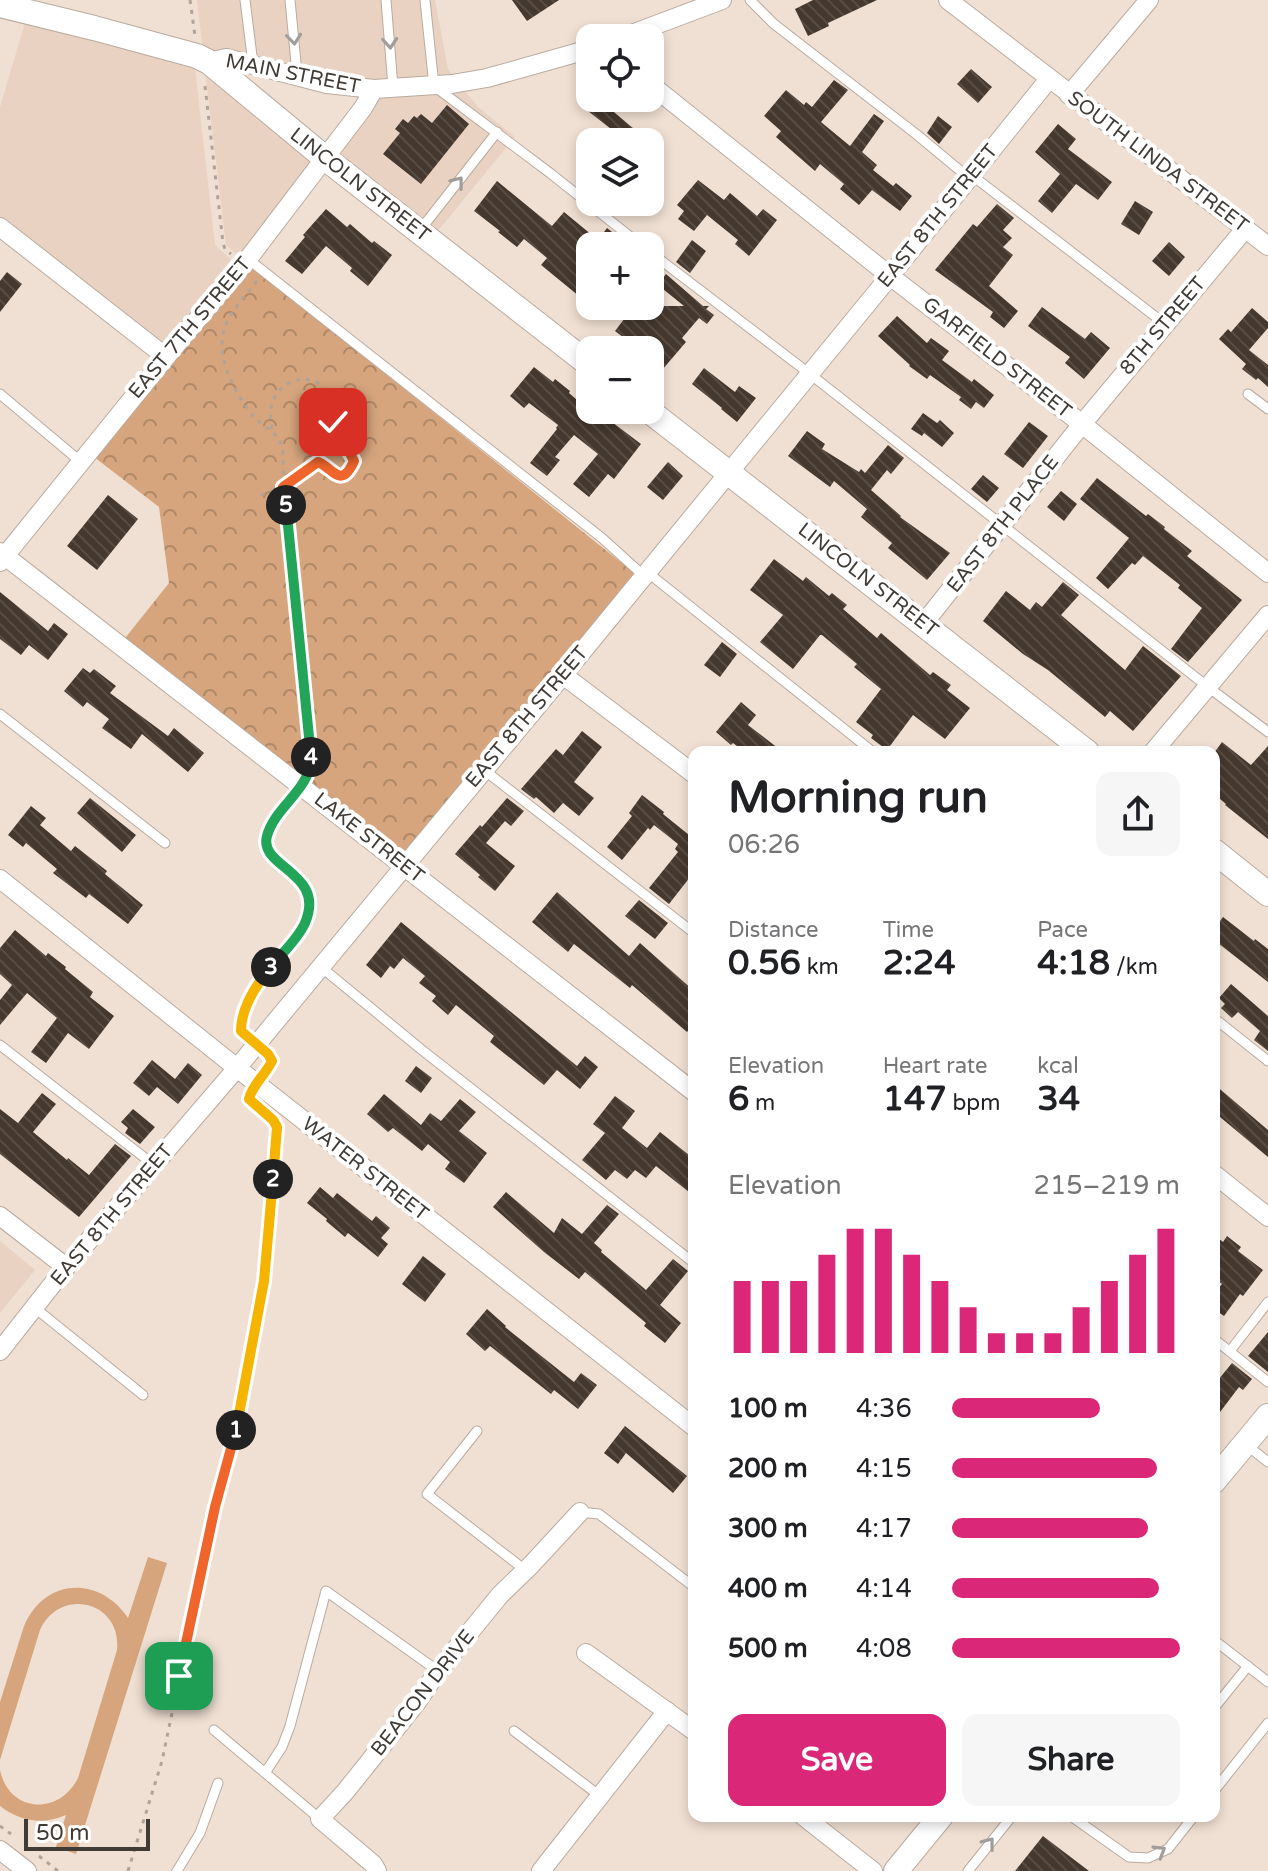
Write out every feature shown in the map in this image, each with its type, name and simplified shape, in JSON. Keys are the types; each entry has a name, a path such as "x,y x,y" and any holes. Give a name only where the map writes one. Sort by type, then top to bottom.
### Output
{"main road":[{"name":"MAIN STREET","path":"0,5 203,59"},
{"name":"LINCOLN STREET","path":"203,59 576,354"},
{"name":"LINCOLN STREET","path":"664,422 1079,746"},
{"path":"1220,856 1268,894"},
{"path":"1220,1474 1268,1416"},
{"path":"896,1871 936,1822"}],"street":[{"path":"658,24 722,0"},
{"path":"948,0 1049,79"},
{"path":"1069,95 1149,0"},
{"name":"MAIN STREET","path":"203,59 226,58 327,84 383,88 434,86 487,78 576,53"},
{"name":"EAST 8TH STREET","path":"0,1351 66,1267 257,1045 563,675 1049,79"},
{"name":"SOUTH LINDA STREET","path":"1049,79 1268,246"},
{"name":"EAST 7TH STREET","path":"2,556 245,261 363,108 383,88"},
{"name":"GARFIELD STREET","path":"664,95 1268,573"},
{"path":"0,227 166,357"},
{"name":"8TH STREET","path":"1082,424 1245,229"},
{"name":"EAST 8TH PLACE","path":"924,623 1082,424"},
{"name":"LAKE STREET","path":"2,556 688,1087"},
{"path":"1158,746 1268,615"},
{"path":"563,675 688,769"},
{"name":"WATER STREET","path":"0,879 688,1422"},
{"path":"1220,1179 1268,1217"},
{"path":"0,1216 66,1267"},
{"name":"BEACON DRIVE","path":"320,1819 345,1792 500,1595 580,1512"},
{"path":"586,1653 688,1727"},
{"path":"541,1871 667,1711"},
{"path":"320,1819 373,1864 377,1871"},
{"path":"811,1822 873,1871"},
{"path":"0,1850 27,1871"}],"lane":[{"path":"245,0 253,64"},
{"path":"290,0 296,63 294,77"},
{"path":"383,88 386,0"},
{"path":"425,0 434,86 624,232"},
{"path":"750,0 774,24 969,178 978,180 1165,324"},
{"path":"419,232 497,132"},
{"path":"245,261 865,746"},
{"path":"664,263 1268,732"},
{"path":"0,394 81,462"},
{"path":"1248,394 1268,409"},
{"path":"0,714 165,843"},
{"path":"484,770 688,928"},
{"path":"321,967 444,1068 688,1258"},
{"path":"1220,1023 1268,1061"},
{"path":"0,1045 154,1165"},
{"path":"1230,1351 1268,1302"},
{"path":"35,1308 143,1395"},
{"path":"1220,1344 1268,1382"},
{"path":"477,1431 427,1494 525,1570"},
{"path":"1245,1444 1268,1462"},
{"path":"580,1512 599,1514 688,1582"},
{"path":"265,1773 282,1747 290,1726 326,1591 438,1671"},
{"path":"1220,1645 1268,1682"},
{"path":"1220,1701 1248,1666"},
{"path":"1220,1783 1268,1723"},
{"path":"214,1730 320,1819"},
{"path":"514,1731 600,1796"},
{"path":"177,1871 200,1833 218,1783"},
{"path":"968,1871 1007,1822"},
{"path":"1079,1822 1129,1857 1148,1858 1168,1849 1189,1822"}],"path":[{"path":"190,0 203,59 223,243 225,249 245,261 258,276 226,323 222,344 226,367 242,403 281,441 283,487 312,760 301,786 275,819 266,837 267,850 302,881 309,910 304,926 257,984 241,1019 241,1031 272,1061 257,1084"},
{"path":"261,495 283,487 318,462 333,474 341,476 350,470 354,461 333,422 325,389 313,381 299,379 286,384 276,394 271,407 272,432"},
{"path":"128,1871 162,1761 215,1507 234,1439 264,1281 277,1127 261,1110"}],"shaded area":[{"path":"197,0 435,0 448,69 455,78 375,84 203,52"},
{"path":"27,16 194,59 215,245 237,265 166,351 0,223 0,107"},
{"path":"204,62 321,158 243,260 226,245"},
{"path":"462,87 478,107 515,137 433,237 331,157 378,92"},
{"path":"0,1241 35,1270 0,1313"}],"green space":[{"path":"250,265 638,576 405,859 122,642 169,583 159,507 94,457"},
{"path":"148,1557 167,1563 76,1854 56,1847 66,1815 49,1820 32,1820 16,1816 0,1806 0,1770 13,1795 24,1801 47,1804 70,1790 78,1778 117,1650 116,1633 110,1620 88,1605 74,1604 49,1616 40,1630 0,1760 0,1702 24,1626 45,1598 73,1588 88,1589 116,1604 128,1618"}],"building":[{"path":"512,0 559,0 527,21"},
{"path":"813,0 877,0 808,36 795,9"},
{"path":"971,69 992,87 978,103 957,84"},
{"path":"834,80 848,90 821,122 850,146 874,114 884,121 862,152 877,165 873,170 912,196 900,211 872,190 859,205 840,189 844,184 820,164 815,171 776,137 781,131 764,116 786,90 804,105 806,102 812,107"},
{"path":"447,105 469,124 421,184 383,154 400,133 395,129 403,119 408,123 421,114 432,123"},
{"path":"589,112 614,112 633,128 610,128"},
{"path":"938,116 952,127 939,144 927,133"},
{"path":"1058,124 1076,139 1068,149 1112,182 1098,200 1076,184 1052,213 1038,201 1060,174 1035,152"},
{"path":"698,180 724,200 730,193 757,216 763,209 777,220 749,256 735,244 738,240 707,215 694,231 678,219 684,211 677,205"},
{"path":"497,181 552,226 564,212 588,232 576,232 576,294 541,265 547,258 524,239 517,247 474,211"},
{"path":"1135,201 1153,212 1139,235 1121,224"},
{"path":"997,204 1014,218 1003,230 1012,238 1003,247 1013,255 989,286 1018,311 1004,328 990,317 993,312 935,270 973,224 977,227"},
{"path":"326,209 347,227 350,224 392,255 368,286 326,246 302,274 285,261"},
{"path":"692,240 706,251 690,273 676,262"},
{"path":"1169,242 1185,257 1169,276 1152,261"},
{"path":"7,272 22,284 0,312 0,281"},
{"path":"666,274 703,306 709,306 706,309 714,315 707,324 699,318 682,338 686,342 664,368 664,336 622,336 615,331 623,320 664,320 664,306 684,306 664,290"},
{"path":"1042,307 1085,339 1091,332 1110,348 1084,379 1065,363 1070,357 1028,326"},
{"path":"1252,308 1268,322 1268,328 1249,350 1268,365 1268,387 1242,369 1246,364 1219,339 1228,329 1231,332"},
{"path":"897,316 927,343 931,338 949,351 942,360 994,395 984,408 976,402 971,409 959,400 961,397 930,375 927,379 909,366 878,336"},
{"path":"534,367 553,382 555,379 576,399 576,424 615,424 641,444 614,479 608,474 589,497 573,484 598,454 574,435 555,457 560,460 547,476 530,463 558,425 529,403 524,408 510,396"},
{"path":"704,368 735,392 739,386 756,398 737,422 692,384"},
{"path":"923,413 937,423 940,420 954,433 942,447 924,433 922,436 911,429"},
{"path":"1029,422 1048,436 1023,468 1004,454"},
{"path":"807,431 825,444 822,449 859,472 861,469 865,473 888,445 904,458 891,474 887,470 871,490 900,517 950,553 927,580 888,548 892,543 861,517 867,509 834,481 830,487 788,456"},
{"path":"668,462 683,476 663,500 647,487"},
{"path":"983,475 999,488 987,502 971,489"},
{"path":"1097,478 1165,527 1192,551 1187,556 1242,600 1188,662 1171,649 1202,608 1178,588 1180,585 1143,556 1135,565 1132,563 1108,589 1096,578 1129,538 1080,499"},
{"path":"1061,491 1077,504 1064,521 1047,507"},
{"path":"108,495 138,519 97,570 67,546"},
{"path":"774,559 803,581 806,577 829,596 832,593 847,605 843,609 877,638 881,633 930,675 933,672 951,685 947,690 970,708 945,739 913,715 890,746 882,746 856,722 881,689 822,635 793,669 760,642 783,615 750,590"},
{"path":"1063,582 1079,595 1061,615 1125,670 1143,646 1181,676 1133,731 1110,711 1105,717 983,621 1006,591 1030,610 1036,602 1042,607"},
{"path":"0,592 48,631 54,623 68,634 48,660 29,645 21,655 0,639"},
{"path":"722,642 737,654 720,677 704,665"},
{"path":"83,668 90,673 94,669 116,686 110,693 168,736 174,728 204,753 188,772 142,734 131,749 102,728 109,719 87,702 83,707 64,691"},
{"path":"741,702 756,715 748,725 775,746 731,745 716,732"},
{"path":"582,731 602,747 574,782 594,798 579,816 563,803 554,813 521,789 556,749 563,755"},
{"path":"1222,742 1251,765 1268,746 1268,839 1220,799 1219,746"},
{"path":"642,795 688,834 688,880 669,904 649,888 678,852 675,849 678,844 654,825 650,830 648,828 622,860 607,847 632,816 629,813"},
{"path":"90,798 136,835 122,852 77,813"},
{"path":"507,798 524,811 511,826 505,821 486,843 515,866 495,891 455,854"},
{"path":"31,806 46,818 40,825 71,851 75,846 143,905 128,924 89,894 86,898 53,873 57,869 26,843 23,847 8,835"},
{"path":"557,892 629,956 640,943 688,986 688,1031 632,985 630,988 574,944 568,952 532,922"},
{"path":"639,900 668,923 655,939 625,916"},
{"path":"1223,917 1268,949 1268,982 1220,945 1220,921"},
{"path":"401,922 577,1066 585,1056 598,1067 580,1089 557,1070 544,1085 490,1042 494,1036 456,1005 448,1015 432,1001 436,996 419,983 425,976 403,958 394,969 390,966 381,978 366,965"},
{"path":"15,930 46,956 48,953 66,967 93,992 90,997 114,1016 89,1049 68,1033 46,1063 31,1052 57,1018 27,993 0,1025 0,1000 12,985 0,974 0,948"},
{"path":"1231,984 1268,1016 1268,1051 1254,1040 1260,1031 1238,1012 1232,1018 1221,1008 1225,1004 1220,997"},
{"path":"152,1060 175,1079 188,1063 202,1075 178,1104 157,1087 149,1096 133,1083"},
{"path":"416,1066 432,1078 421,1093 405,1081"},
{"path":"1220,1089 1268,1130 1268,1157 1220,1117"},
{"path":"42,1093 56,1104 33,1132 67,1160 89,1175 115,1144 131,1156 79,1217 0,1154 0,1109 18,1123"},
{"path":"384,1094 421,1125 430,1113 441,1121 460,1099 476,1112 459,1131 487,1153 464,1183 445,1169 450,1162 428,1144 422,1151 393,1128 388,1132 367,1114"},
{"path":"615,1096 635,1111 622,1128 647,1148 660,1132 688,1154 688,1191 656,1166 646,1178 635,1170 627,1179 615,1170 606,1180 582,1160 605,1133 593,1124"},
{"path":"133,1109 155,1127 140,1144 125,1133 128,1128 121,1122"},
{"path":"320,1187 333,1198 337,1193 372,1221 376,1216 390,1228 381,1238 388,1244 378,1257 348,1233 345,1237 307,1203"},
{"path":"506,1192 554,1233 562,1218 582,1234 607,1205 619,1214 594,1243 646,1290 673,1259 688,1271 660,1305 681,1323 665,1343 585,1272 579,1279 493,1207"},
{"path":"1227,1236 1241,1247 1238,1251 1263,1270 1224,1316 1220,1313 1220,1240 1223,1242"},
{"path":"423,1256 446,1274 425,1302 402,1284"},
{"path":"487,1309 574,1382 581,1373 597,1385 578,1409 554,1390 551,1394 490,1346 485,1351 466,1334"},
{"path":"1268,1332 1268,1372 1248,1356"},
{"path":"1232,1363 1252,1379 1243,1390 1239,1387 1220,1412 1220,1378"},
{"path":"625,1426 687,1476 673,1493 626,1453 618,1464 604,1453"},
{"path":"1043,1836 1089,1871 1015,1871"}],"route":[{"path":"179,1676 215,1507 234,1439 264,1281 277,1127 249,1099 272,1061 241,1031 241,1019 257,984 304,926 309,910 302,881 267,850 266,837 275,819 301,786 312,760 283,487 318,462 333,474 341,476 350,470 354,461 333,422"}]}
